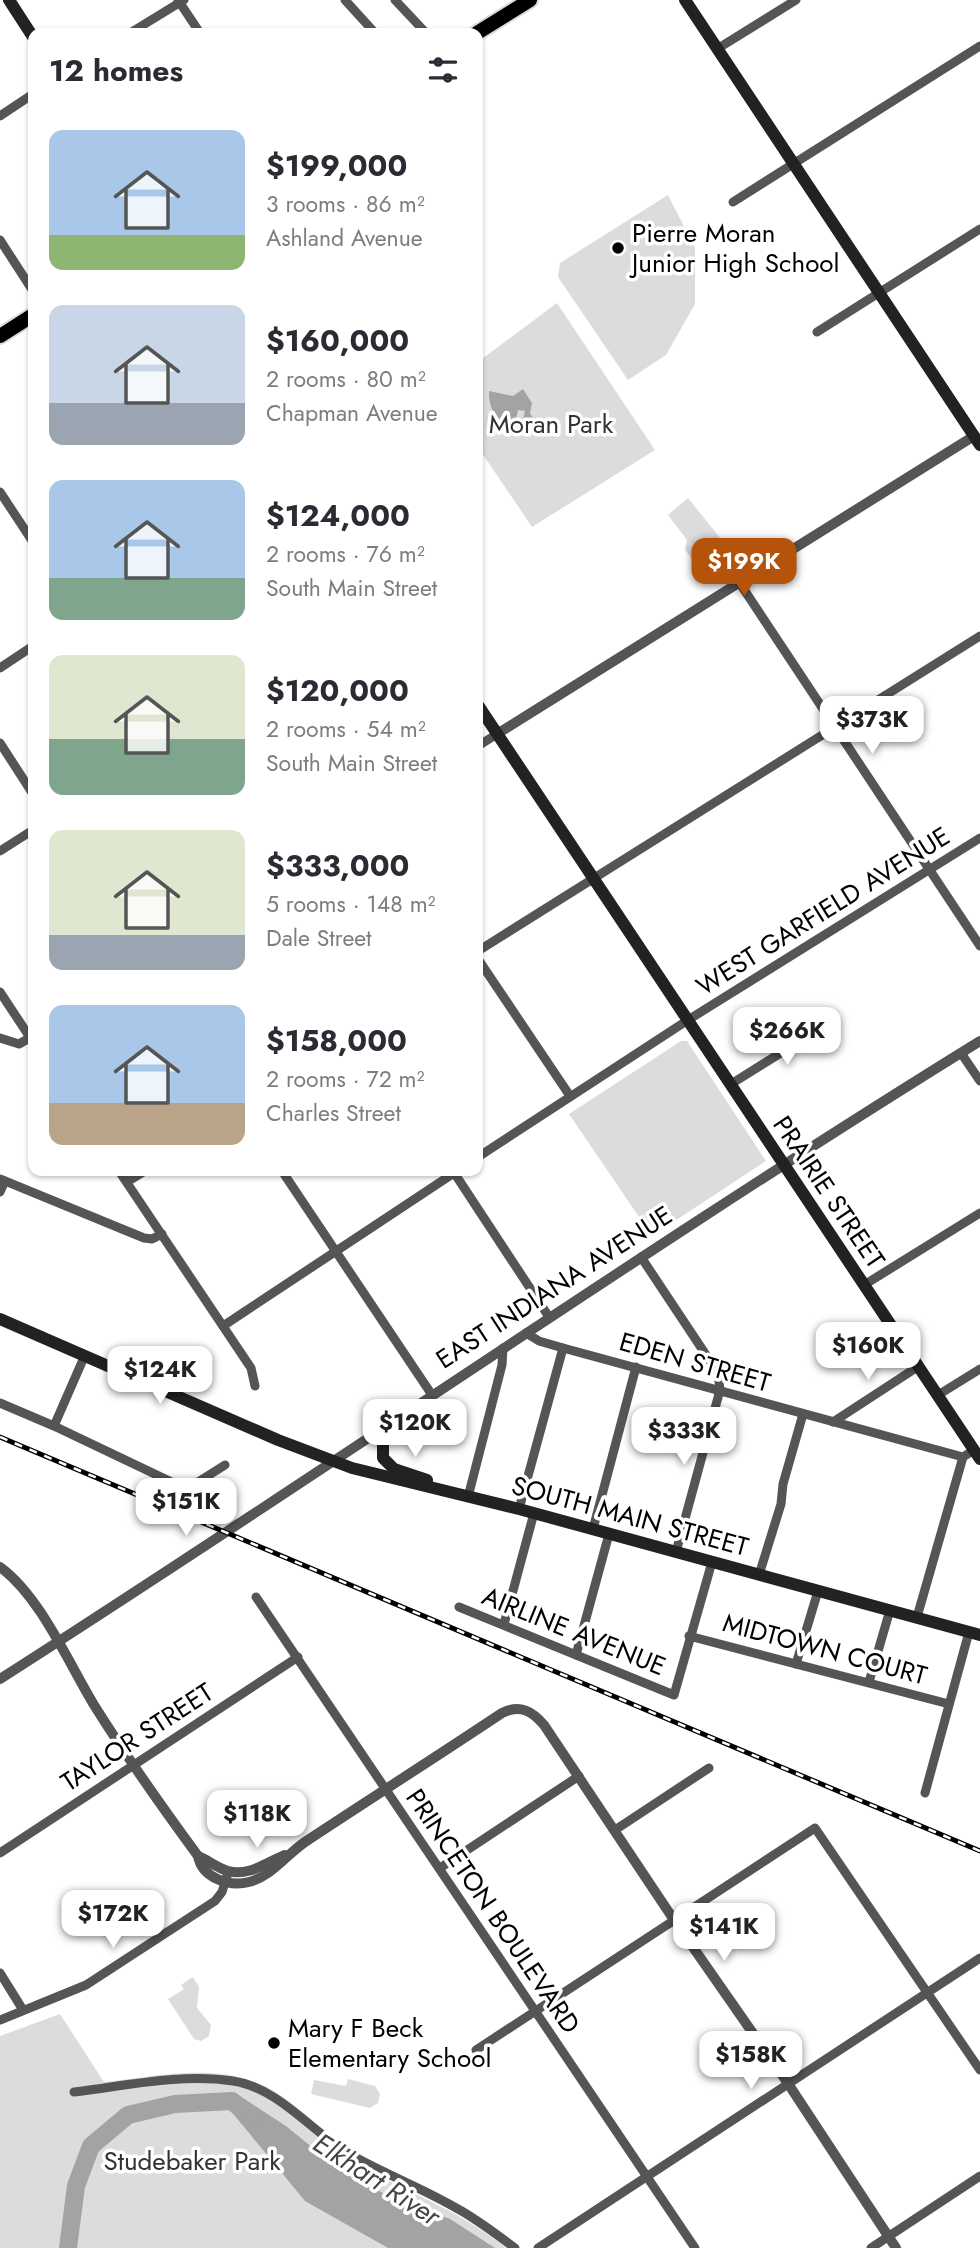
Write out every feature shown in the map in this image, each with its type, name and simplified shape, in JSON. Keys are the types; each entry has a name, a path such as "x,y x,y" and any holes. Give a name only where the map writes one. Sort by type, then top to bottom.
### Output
{"main road":[{"path":"9,0 28,29"},
{"path":"483,29 530,0"},
{"path":"685,0 978,438"},
{"path":"0,337 28,318"},
{"name":"PRAIRIE STREET","path":"483,713 919,1366 972,1455"},
{"name":"SOUTH MAIN STREET","path":"0,1319 332,1461 391,1479 519,1509 974,1633"},
{"path":"391,1423 383,1441 385,1462 394,1469 431,1481 438,1489"}],"street":[{"path":"345,0 370,28"},
{"path":"395,0 421,28"},
{"path":"718,49 796,0"},
{"path":"138,28 180,1 197,28"},
{"path":"733,202 980,46"},
{"path":"0,116 28,97"},
{"path":"817,332 980,229"},
{"path":"0,240 28,283"},
{"path":"483,743 739,582 978,438"},
{"path":"0,492 28,534"},
{"path":"739,582 980,946"},
{"path":"483,948 980,636"},
{"path":"0,668 28,649"},
{"path":"0,743 28,786"},
{"path":"0,851 28,833"},
{"name":"WEST GARFIELD AVENUE","path":"483,1154 688,1020 980,838"},
{"path":"483,966 570,1096"},
{"path":"0,992 28,1033"},
{"path":"731,1084 827,1024"},
{"path":"0,1038 13,1044 28,1040"},
{"name":"EAST INDIANA AVENUE","path":"0,1679 641,1257 980,1041"},
{"path":"961,1053 980,1081"},
{"path":"123,1176 251,1368 255,1386"},
{"path":"127,1182 137,1176"},
{"path":"285,1176 432,1395"},
{"path":"223,1326 447,1176"},
{"path":"458,1176 550,1317"},
{"path":"0,1192 2,1180 144,1238 152,1239 162,1234"},
{"path":"864,1285 980,1213"},
{"path":"641,1257 718,1373 720,1390 676,1552"},
{"name":"EDEN STREET","path":"526,1333 539,1341 803,1415 972,1455"},
{"path":"468,1497 502,1365 503,1348"},
{"path":"519,1509 563,1348"},
{"path":"54,1426 85,1355"},
{"path":"833,1422 919,1366"},
{"path":"593,1529 636,1367"},
{"path":"938,1395 980,1369"},
{"path":"0,1403 180,1486 198,1482 225,1465"},
{"path":"759,1575 781,1504 783,1484 803,1415"},
{"path":"917,1618 972,1455"},
{"path":"504,1624 534,1513"},
{"path":"576,1655 609,1534"},
{"path":"689,1636 712,1562"},
{"path":"0,1567 19,1585 95,1706 208,1874 250,1882 264,1876 275,1869 288,1854 502,1713 508,1710 525,1710 536,1716 789,2085 896,2248"},
{"path":"796,1664 818,1591"},
{"name":"PRINCETON BOULEVARD","path":"256,1597 695,2248"},
{"name":"AIRLINE AVENUE","path":"459,1607 674,1695 689,1636"},
{"path":"869,1682 890,1610"},
{"path":"925,1793 949,1703 974,1633"},
{"name":"MIDTOWN COURT","path":"689,1636 949,1703"},
{"name":"TAYLOR STREET","path":"0,1853 298,1657"},
{"path":"615,1830 709,1768"},
{"path":"440,1868 579,1776"},
{"path":"476,2050 815,1828 980,2070"},
{"path":"0,2021 77,1989 108,1971 215,1901 222,1892 227,1877"},
{"path":"538,2248 980,1958"},
{"path":"0,1973 23,2011"},
{"path":"74,2092 166,2080 203,2079 234,2081 260,2090 344,2151 457,2208 514,2248"},
{"path":"871,2248 980,2176"}],"green space":[{"path":"668,195 695,248 695,304 666,355 628,380 558,277 560,263"},
{"name":"Moran Park","path":"557,303 655,450 532,527 483,454 483,358"},
{"path":"688,498 721,539 694,561 685,550 687,540 668,515"},
{"path":"681,1041 687,1041 766,1161 652,1236 569,1114"},
{"path":"193,1977 199,1987 197,2008 211,2025 209,2036 201,2041 194,2039 168,1999 184,1989 181,1985"},
{"name":"Studebaker Park","path":"60,2014 104,2082 199,2073 237,2077 265,2086 325,2131 321,2139 344,2155 469,2222 506,2248 0,2248 0,2036"},
{"path":"348,2079 375,2086 380,2094 378,2103 370,2108 311,2094 314,2080 346,2086"}],"shaded area":[{"path":"523,389 532,403 530,413 537,425 528,432 522,424 525,411 518,410 515,424 503,421 495,414 489,398 489,391 513,396"},
{"path":"240,2096 286,2126 357,2180 395,2199 450,2219 495,2248 388,2248 305,2201 230,2110 232,2101"}],"waterway":[{"name":"Elkhart River","path":"68,2248 76,2186 91,2146 128,2115 175,2104 232,2101 251,2117"}],"railway":[{"path":"0,1437 980,1851"}],"place":[{"name":"Pierre Moran Junior High School","path":"618,248"},
{"name":"Mary F Beck Elementary School","path":"274,2043"}]}
